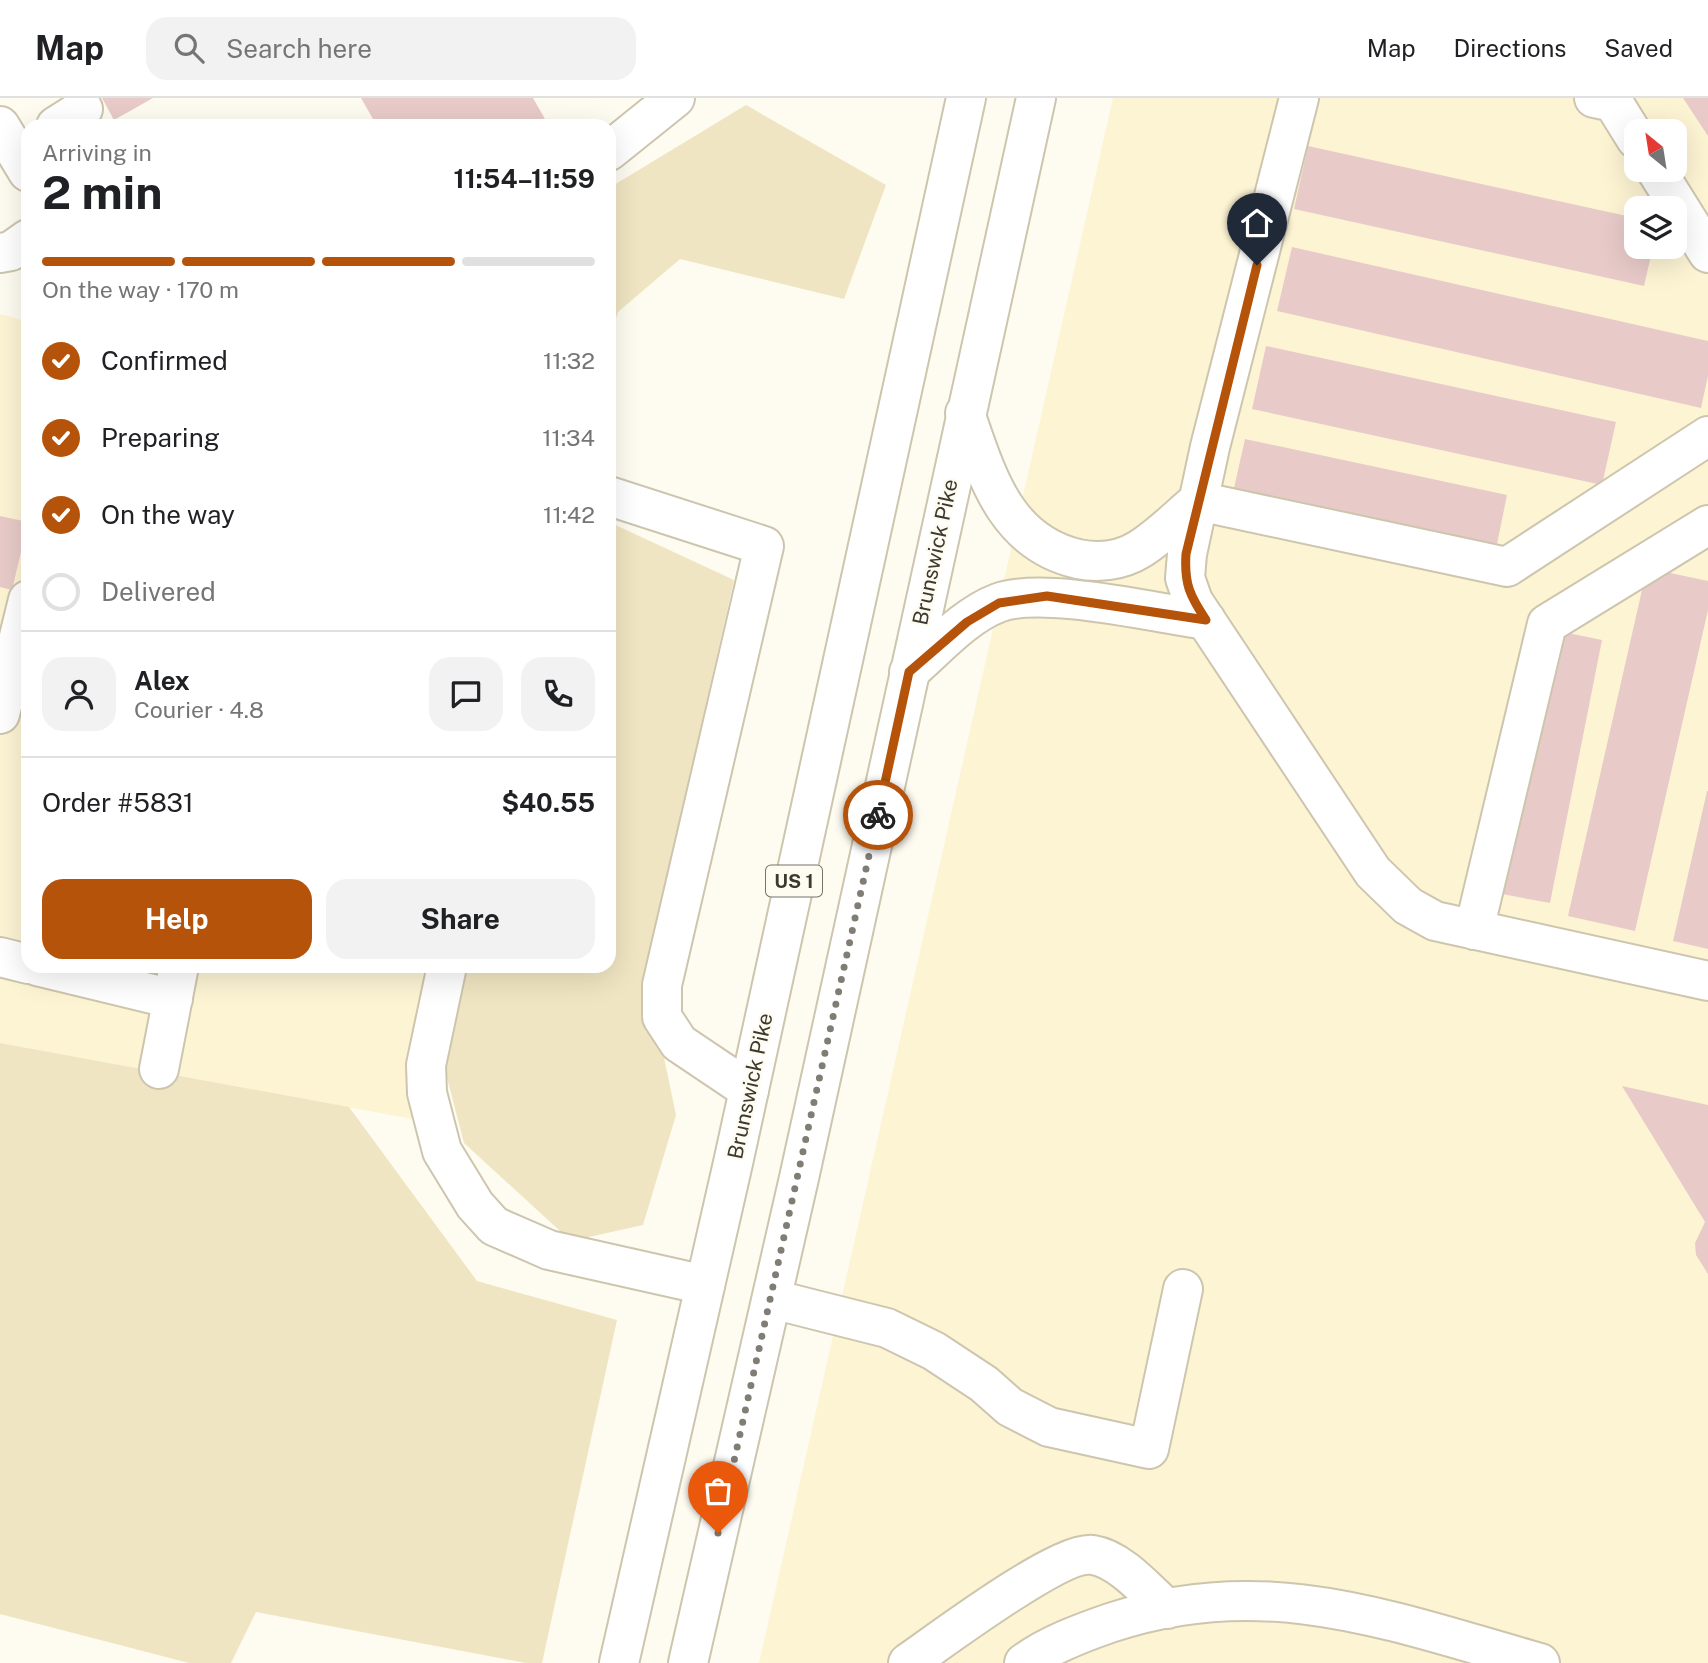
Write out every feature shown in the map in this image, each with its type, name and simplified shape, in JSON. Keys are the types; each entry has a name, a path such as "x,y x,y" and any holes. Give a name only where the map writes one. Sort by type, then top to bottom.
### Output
{"main road":[{"path":"616,145 675,98"},
{"name":"Brunswick Pike","path":"619,1663 749,1090 966,98"},
{"name":"Brunswick Pike","path":"688,1663 772,1299 1036,98"},
{"path":"1299,98 1198,501 1185,578 1194,601 1373,872 1408,906 1435,922 1708,981"},
{"path":"1594,98 1613,102 1624,120"},
{"path":"1664,182 1708,253"},
{"path":"0,253 11,251 21,244"},
{"path":"965,413 989,482 1016,525 1054,553 1098,564 1138,551 1198,501"},
{"path":"1198,501 1507,567 1708,436"},
{"path":"616,498 764,546 662,985 662,1017 680,1043 749,1090"},
{"path":"1474,930 1547,624 1708,525"},
{"path":"909,672 967,622 999,603 1047,596 1206,620"},
{"path":"0,714 21,628"},
{"path":"0,957 21,962"},
{"path":"96,973 176,983 159,1069"},
{"path":"446,973 426,1065 427,1093 442,1151 475,1205 494,1226 548,1250 705,1285"},
{"path":"772,1299 887,1328 934,1351 984,1384 1010,1407 1049,1427 1149,1449 1183,1289"},
{"path":"908,1663 1047,1570 1078,1556 1092,1555 1106,1560 1167,1609"},
{"path":"1024,1663 1086,1632 1136,1614 1196,1602 1257,1599 1318,1604 1356,1612 1540,1663"}],"shaded area":[{"path":"1113,98 1708,98 1708,1663 759,1663"},
{"path":"746,105 886,185 844,299 680,259 618,312 616,319 616,184"},
{"path":"0,314 21,320 21,973 446,973 434,1123 0,1043"},
{"path":"616,525 734,580 642,986 663,1053 676,1115 643,1225 571,1241 464,1143 445,1070 466,973 616,973"},
{"path":"0,1043 349,1107 477,1281 617,1320 542,1663 526,1663 256,1612 231,1663 189,1663 0,1614"}],"building":[{"path":"102,98 153,98 116,119"},
{"path":"361,98 533,98 545,119 373,119"},
{"path":"1683,98 1708,98 1708,136"},
{"path":"1308,146 1624,215 1624,259 1650,259 1644,286 1294,209"},
{"path":"1292,247 1708,341 1708,376 1701,408 1277,311"},
{"path":"1266,346 1616,422 1602,485 1252,409"},
{"path":"1245,439 1507,495 1495,554 1232,497"},
{"path":"0,516 21,520 21,552 12,590 0,587"},
{"path":"1647,568 1708,581 1708,610 1635,931 1568,916"},
{"path":"1544,628 1602,640 1550,903 1491,892"},
{"path":"1708,791 1708,949 1673,941"},
{"path":"1622,1086 1708,1105 1708,1274 1696,1255 1695,1243 1705,1222"}],"way so far":[{"path":"718,1533 878,815"}],"route":[{"path":"878,815 909,672 967,622 999,603 1047,596 1206,620 1194,601 1185,578 1186,554 1210,447 1257,265"}]}
